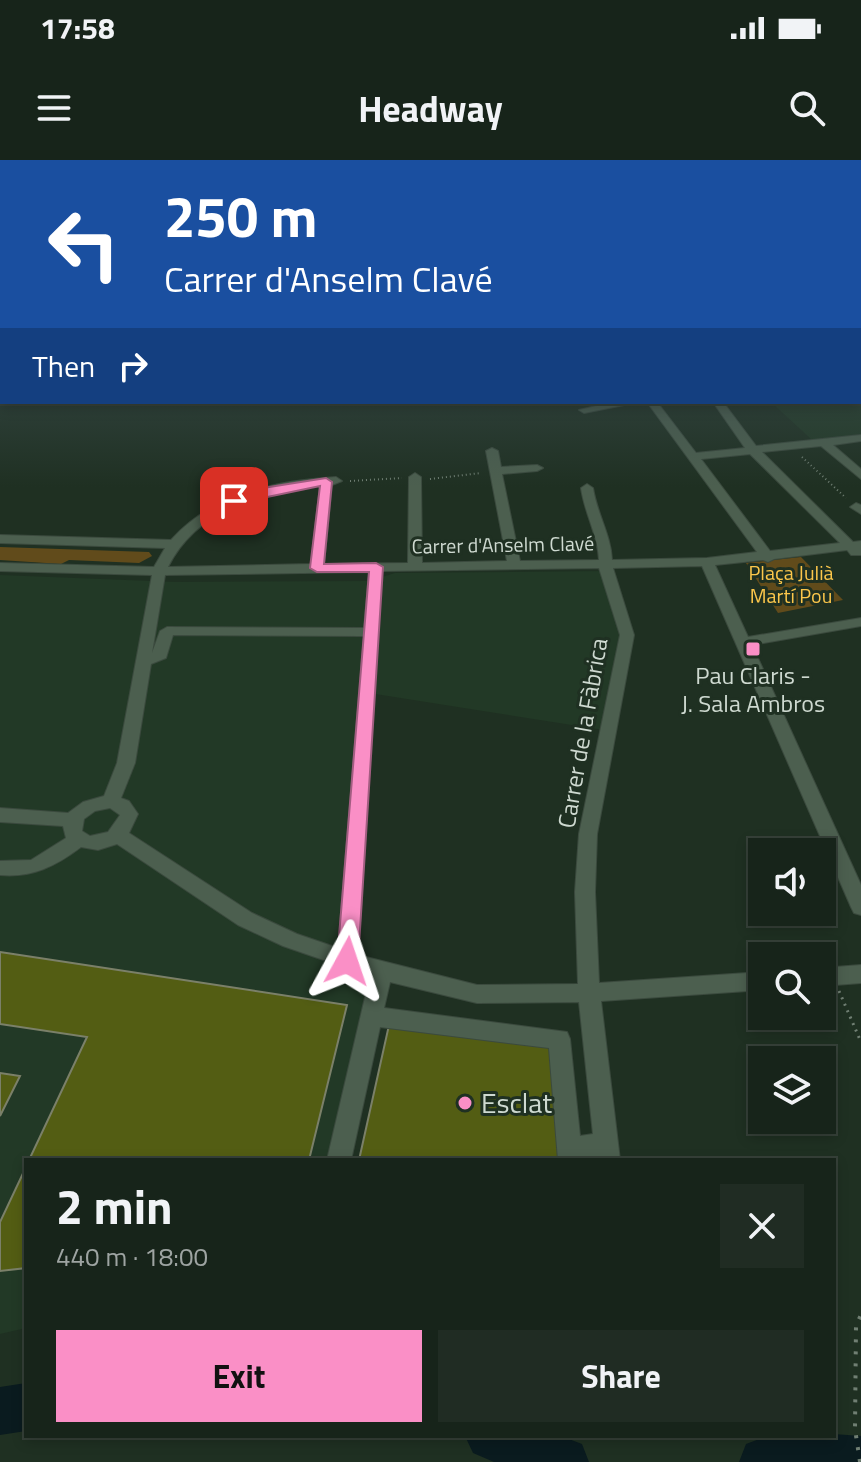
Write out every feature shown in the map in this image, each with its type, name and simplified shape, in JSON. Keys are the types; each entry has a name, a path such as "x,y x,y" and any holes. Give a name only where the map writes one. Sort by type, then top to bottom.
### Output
{"street":[{"path":"584,410 622,404"},
{"path":"653,404 768,558"},
{"path":"719,404 753,450 858,550"},
{"path":"691,457 861,438"},
{"path":"824,443 861,475"},
{"path":"492,451 514,565"},
{"path":"497,471 537,468"},
{"path":"415,477 415,567"},
{"path":"111,801 126,763 159,571 166,551 216,509 234,501 263,492 331,482 317,568"},
{"name":"Carrer de la Fàbrica","path":"587,488 591,513 605,543 606,571 627,635 588,834 585,892 589,993 607,1152"},
{"path":"0,539 173,544"},
{"name":"Carrer d'Anselm Clavé","path":"0,567 159,571 607,564 707,562 858,550"},
{"path":"707,562 861,907"},
{"path":"347,961 376,567"},
{"path":"745,642 861,622"},
{"path":"142,662 161,655 167,631 372,632"},
{"path":"0,815 73,820 90,805 111,801 123,806 129,814 128,825 118,835 96,843 78,839 73,834 73,820"},
{"path":"118,835 245,919 347,961 477,994 589,993 748,982"},
{"path":"0,868 15,870 42,865 78,839"},
{"path":"339,1158 382,971"},
{"path":"836,976 861,974"},
{"path":"370,1016 559,1039 570,1154 607,1152"}],"path":[{"path":"790,447 859,508"},
{"path":"836,993 861,1042"},
{"path":"860,1462 855,1429 856,1325 861,1315"}],"shaded area":[{"path":"773,404 861,404 861,434 813,441"},
{"path":"606,571 624,622 610,731 369,693 347,971 372,979 332,1158 24,1158 24,1328 0,1334 0,575 176,582 369,581 395,573"}],"green space":[{"path":"0,547 149,552 152,556 139,563 69,560 61,564 0,560"},
{"name":"Plaça Julià Martí Pou","path":"801,557 843,600 778,613 746,563"}],"building":[{"path":"0,952 347,1005 309,1158 30,1158 87,1037 0,1024"},
{"name":"Esclat","path":"389,1025 555,1046 564,1158 359,1158"},
{"path":"0,1073 20,1076 0,1116"},
{"path":"24,1171 24,1268 0,1271 0,1222"}],"waterway":[{"path":"0,1411 24,1407"},
{"path":"496,1438 564,1462"},
{"path":"764,1462 782,1455 861,1461"}],"place":[{"name":"Pau Claris - J. Sala Ambros","path":"753,649"},
{"name":"Esclat","path":"465,1103"}],"route":[{"path":"234,501 263,492 326,482 317,568 376,567 347,961"}]}
